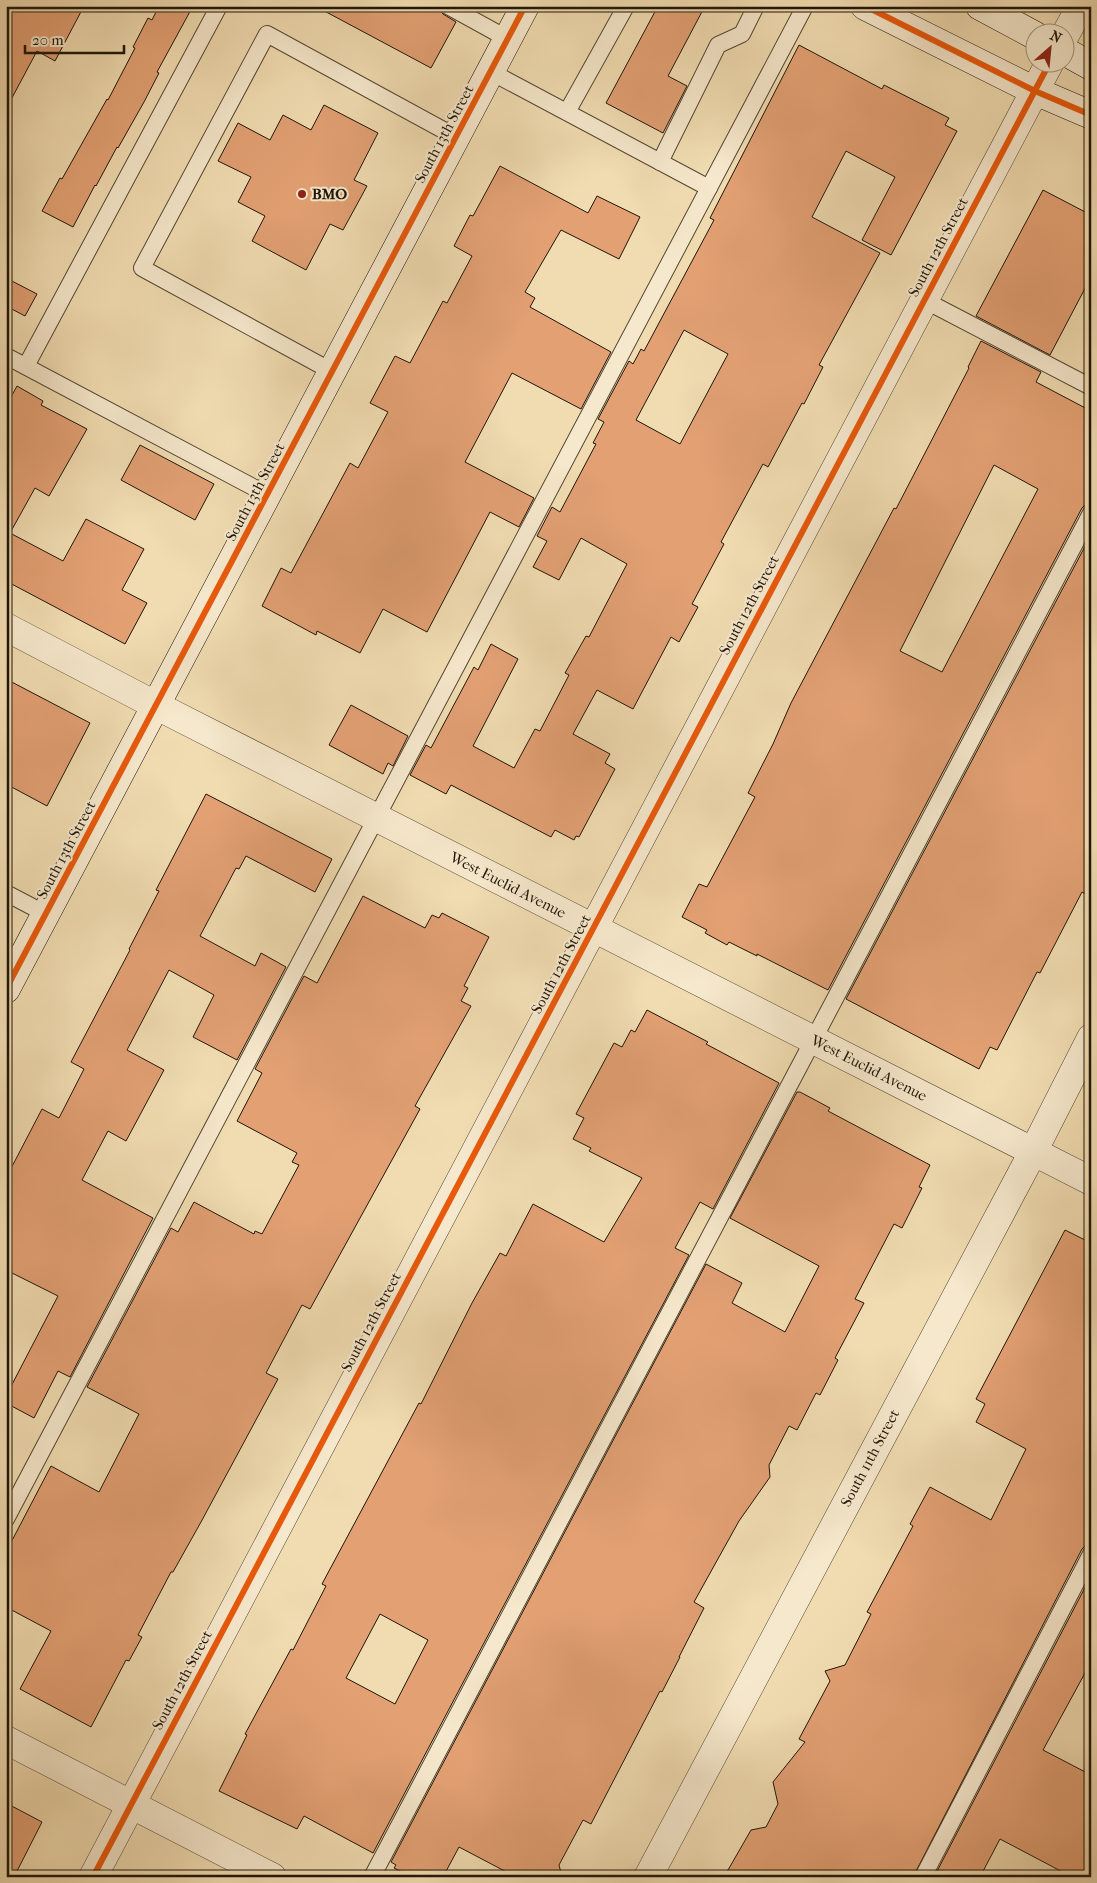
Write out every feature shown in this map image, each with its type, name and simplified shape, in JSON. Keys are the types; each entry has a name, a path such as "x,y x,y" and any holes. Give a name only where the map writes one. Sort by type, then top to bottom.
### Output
{"street":[{"name":"South 13th Street","path":"6,989 525,6"},
{"path":"865,6 1035,91 1091,115"},
{"path":"980,6 1024,30"},
{"path":"1072,22 1081,6"},
{"path":"1074,57 1091,66"},
{"name":"South 12th Street","path":"93,1877 1045,72"},
{"name":"West Euclid Avenue","path":"6,627 157,706 1091,1182"},
{"name":"South 11th Street","path":"648,1877 1091,1038"},
{"path":"6,1740 272,1877"}],"lane":[{"path":"26,366 219,6"},
{"path":"448,6 508,39"},
{"path":"567,112 626,6"},
{"path":"660,162 718,46 742,34 756,6"},
{"path":"6,1519 805,6"},
{"path":"332,372 142,268 267,34 456,137"},
{"path":"491,72 709,188"},
{"path":"924,300 1091,388"},
{"path":"6,356 268,495"},
{"path":"372,1877 1091,513"},
{"path":"6,893 46,914"},
{"path":"923,1877 1091,1554"}],"building":[{"path":"6,6 84,6 55,61 37,51 6,109"},
{"path":"159,6 193,6 157,72 159,73 144,102 95,185 73,227 42,211 108,100 148,18 152,20"},
{"path":"315,6 438,6 443,14 456,22 431,68"},
{"path":"658,6 705,6 668,76 687,86 663,133 606,103"},
{"path":"799,45 882,89 884,85 949,118 945,125 957,131 891,255 862,240 895,177 846,151 812,217 880,253 819,365 823,367 804,404 802,403 768,467 763,464 721,542 724,544 692,604 698,607 679,642 671,637 633,709 597,690 573,734 610,754 605,763 615,769 579,837 576,836 574,840 555,830 551,837 451,785 446,794 410,775 426,745 431,748 474,667 478,670 491,644 518,659 473,746 514,768 535,729 540,731 569,675 565,673 586,636 589,637 627,564 581,538 559,580 533,567 547,541 537,536 552,507 560,512 596,444 593,443 604,422 598,419 629,361 633,364 641,349 644,351 714,220 710,218","holes":["684,330 728,354 680,444 636,420"]},
{"name":"BMO","path":"324,105 378,133 354,180 367,186 343,230 330,224 306,270 252,241 265,216 238,202 251,177 218,161 238,123 270,140 283,115 311,130"},
{"path":"500,166 588,213 597,196 640,217 619,259 561,230 525,292 535,298 530,307 611,352 581,409 512,373 465,462 534,498 519,527 490,512 427,632 383,609 360,653 317,631 316,635 262,606 281,568 291,573 350,463 358,468 388,412 370,403 395,356 410,363 443,301 447,303 472,256 454,246 470,215 473,216"},
{"path":"1043,190 1091,215 1091,277 1050,355 976,316"},
{"path":"6,278 37,294 25,316 6,306"},
{"path":"981,341 1041,372 1036,382 1091,411 1091,503 1086,504 1082,508 828,990 757,954 757,956 729,942 727,945 705,933 707,930 682,917 699,884 707,887 755,797 748,793 791,703 894,508 896,509","holes":["994,465 1038,489 942,672 900,651"]},
{"path":"17,386 43,401 41,405 87,429 49,496 35,488 10,533 63,561 86,519 144,549 122,590 147,603 125,644 6,581 6,406"},
{"path":"140,445 214,484 195,520 121,480"},
{"path":"1091,535 1091,897 1082,892 1040,973 1037,972 997,1050 990,1047 979,1069 846,999"},
{"path":"6,679 90,723 47,806 6,784"},
{"path":"351,705 408,736 393,766 388,763 383,774 329,745"},
{"path":"206,794 332,859 315,892 246,856 239,869 236,868 200,936 255,966 261,953 286,967 237,1060 193,1037 214,995 169,970 127,1050 164,1070 126,1141 108,1131 82,1180 153,1218 70,1377 58,1371 34,1418 6,1403 6,1396 58,1296 6,1270 6,1178 42,1109 59,1118 84,1069 71,1062 130,950 159,891 156,890"},
{"path":"363,896 425,928 432,915 439,918 442,913 489,937 464,986 468,988 461,1001 471,1006 415,1106 420,1109 310,1309 302,1305 266,1373 278,1379 201,1522 173,1572 171,1572 138,1635 142,1637 129,1661 126,1660 91,1727 20,1689 51,1631 6,1607 6,1552 51,1466 99,1492 139,1414 87,1387 171,1228 178,1232 194,1202 254,1234 255,1231 262,1234 299,1165 292,1162 297,1153 237,1121 262,1073 255,1069 304,976 317,983"},
{"path":"647,1010 708,1042 706,1044 779,1083 713,1209 700,1202 675,1248 689,1255 373,1853 304,1816 297,1829 219,1791 247,1735 245,1734 291,1649 293,1650 326,1586 322,1584 419,1403 421,1404 472,1303 500,1253 506,1256 533,1204 604,1242 642,1178 589,1151 591,1148 573,1139 584,1118 576,1114 614,1043 622,1047 631,1030 635,1032","holes":["380,1614 428,1640 395,1704 346,1678"]},
{"path":"797,1092 830,1108 828,1111 930,1165 919,1187 922,1188 902,1228 894,1224 855,1299 864,1303 835,1358 838,1360 820,1395 816,1393 797,1430 789,1426 769,1465 770,1477 739,1521 694,1602 704,1608 662,1692 660,1691 591,1824 583,1820 559,1865 562,1877 516,1877 459,1847 443,1877 412,1877 394,1868 396,1865 391,1862 706,1264 742,1283 732,1303 785,1332 819,1266 730,1218"},
{"path":"1065,1230 1091,1243 1091,1544 1086,1545 1082,1549 913,1877 724,1877 751,1830 766,1827 778,1804 773,1782 805,1742 799,1739 830,1681 825,1671 845,1665 871,1614 867,1612 913,1526 910,1524 930,1487 991,1520 1026,1449 976,1422 985,1404 976,1399"},
{"path":"1091,1576 1091,1662 1043,1750 1091,1775 1091,1877 1072,1877 1000,1839 980,1877 934,1877"},
{"path":"6,1803 42,1822 14,1877 6,1877"}],"cycle path":[{"path":"6,989 525,6"},
{"path":"865,6 1035,91 1091,115"},
{"path":"93,1877 1045,72"}],"place":[{"name":"BMO","path":"302,194"}]}
